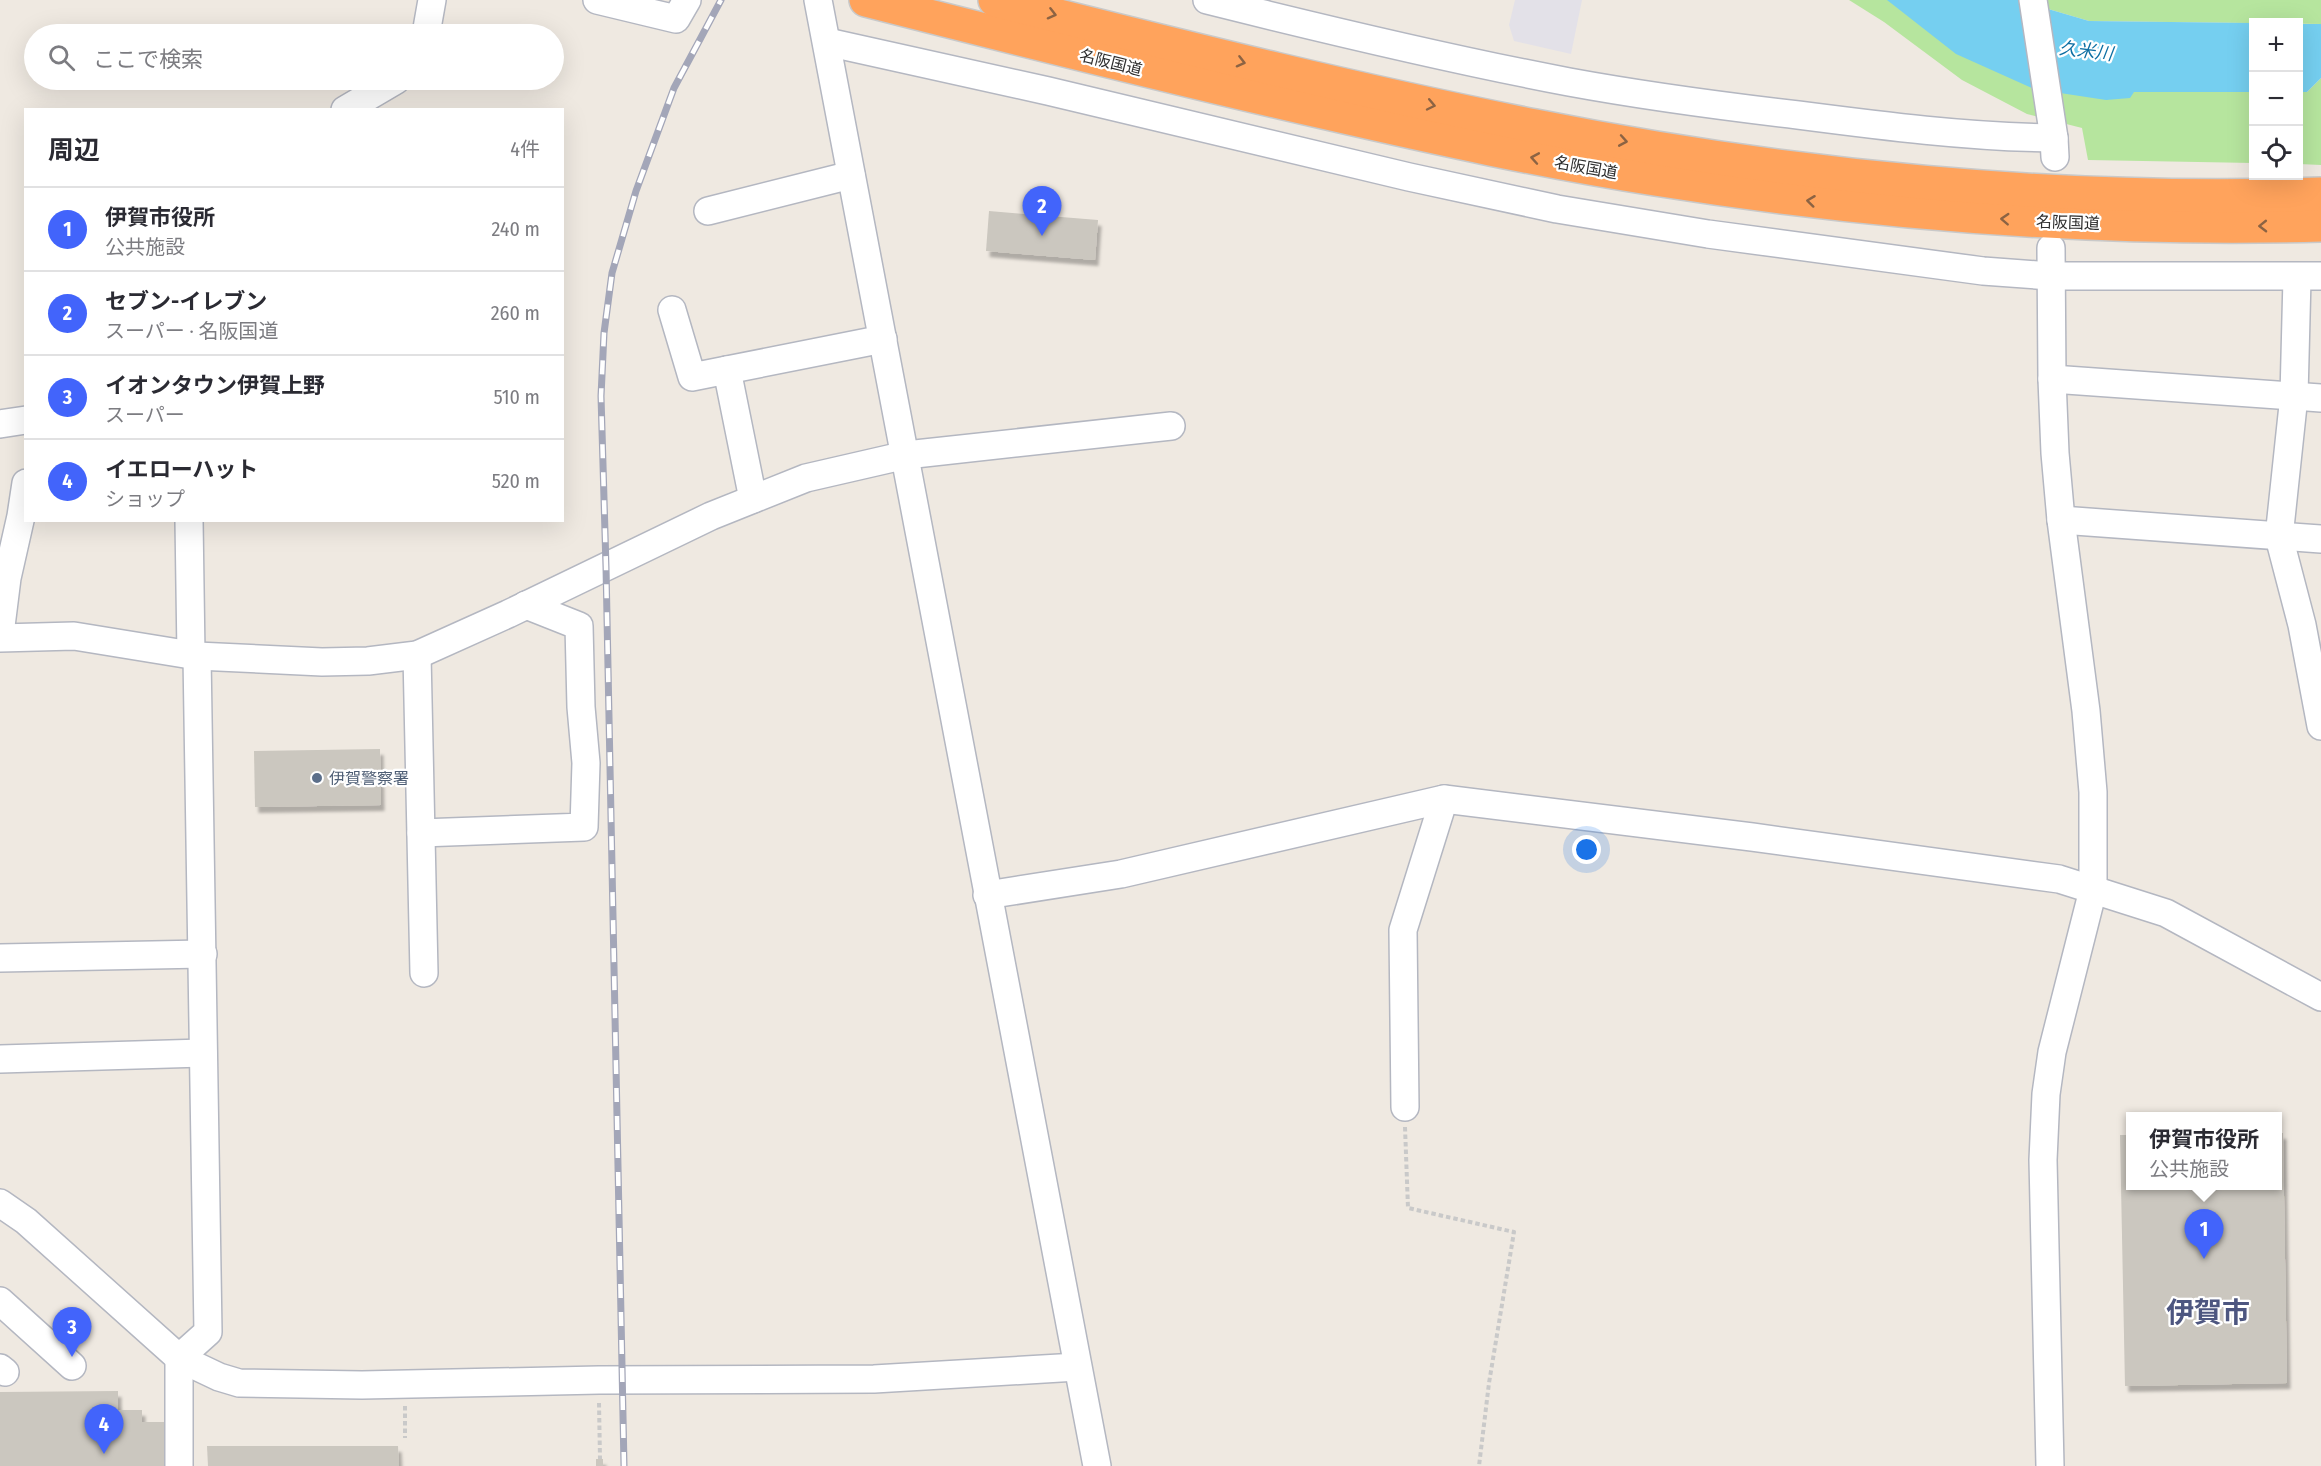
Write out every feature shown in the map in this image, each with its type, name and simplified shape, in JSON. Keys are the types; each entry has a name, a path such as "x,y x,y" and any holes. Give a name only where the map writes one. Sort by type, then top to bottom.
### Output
{"highway":[{"name":"名阪国道","path":"866,0 1066,51 1407,132 1652,179 1882,210 1994,218 2210,227 2321,225"},
{"name":"名阪国道","path":"995,0 1291,74 1418,102 1538,127 1758,163 1887,178 2031,189 2196,195 2321,194"}],"street":[{"path":"428,24 432,0"},
{"path":"597,0 676,19 687,0"},
{"path":"818,0 1097,1466"},
{"path":"1208,0 1423,52 1570,82 1701,103 1872,124 2054,140 2033,0"},
{"path":"827,42 1048,91 1409,177 1557,209 1858,255 1983,271 2050,276 2309,277 2279,537 2302,625 2321,726"},
{"path":"348,108 379,90"},
{"path":"708,211 851,175"},
{"path":"2050,1466 2043,1160 2046,1094 2052,1052 2093,890 2092,792 2086,711 2061,520 2052,379 2051,248"},
{"path":"672,310 692,377 883,339"},
{"path":"727,370 753,499"},
{"path":"2052,379 2321,398"},
{"path":"0,424 24,420"},
{"path":"24,496 7,578 0,636 74,636 194,656 322,662 368,661 417,655 711,516 806,478 906,455 1171,426"},
{"path":"2061,520 2321,540"},
{"path":"178,1466 179,1358 208,1332 202,954 189,522"},
{"path":"421,833 584,827 586,763 581,707 579,626 526,605"},
{"path":"417,655 424,973"},
{"path":"987,895 1121,874 1444,800 1752,837 2059,879 2166,913 2321,997"},
{"path":"1405,1107 1403,930 1444,800"},
{"path":"0,958 202,954"},
{"path":"0,1059 203,1053"},
{"path":"0,1203 26,1221 179,1358 219,1377 239,1383 362,1385 599,1380 874,1379 1077,1367"},
{"path":"0,1301 72,1366"}],"path":[{"path":"1405,1107 1408,1208 1514,1232 1489,1383 1479,1466"},
{"path":"599,1380 600,1459"},
{"path":"405,1399 405,1438"}],"shaded area":[{"path":"1515,0 1582,0 1571,54 1514,41 1509,25"}],"green space":[{"path":"1849,0 1889,0 2134,92 2249,92 2249,163 2088,160 2082,128 2027,114 1962,80 1884,22"},
{"path":"2018,0 2321,0 2321,24 2303,24 2303,18 2249,18 2249,23 2089,21"},
{"path":"2321,78 2321,165 2303,164 2303,92 2307,92"}],"water":[{"name":"久米川","path":"1887,0 2018,0 2089,21 2249,23 2249,92 2134,92 2130,98 2106,100 2034,89 1956,54"},
{"path":"2303,24 2321,24 2321,78 2307,92 2303,92"}],"building":[{"path":"989,211 1098,220 1095,260 986,251"},
{"name":"伊賀警察署","path":"380,749 381,805 255,807 254,751"},
{"path":"2283,1133 2287,1383 2125,1386 2120,1135 2126,1135 2126,1190 2282,1190"},
{"path":"118,1391 118,1410 142,1410 142,1422 166,1422 167,1466 0,1466 0,1392"},
{"path":"207,1446 398,1446 399,1466 208,1466"},
{"path":"596,1459 603,1459 603,1466 596,1466"}],"railway":[{"path":"624,1466 601,396 604,333 612,273 636,191 674,88 721,0"}],"place":[{"name":"セブン-イレブン","path":"1042,236"},
{"name":"伊賀警察署","path":"317,778"},
{"name":"伊賀市役所","path":"2204,1259"},
{"name":"イオンタウン伊賀上野","path":"72,1357"},
{"name":"イエローハット","path":"104,1454"}],"district":[{"name":"伊賀市","path":"2208,1312"}]}
